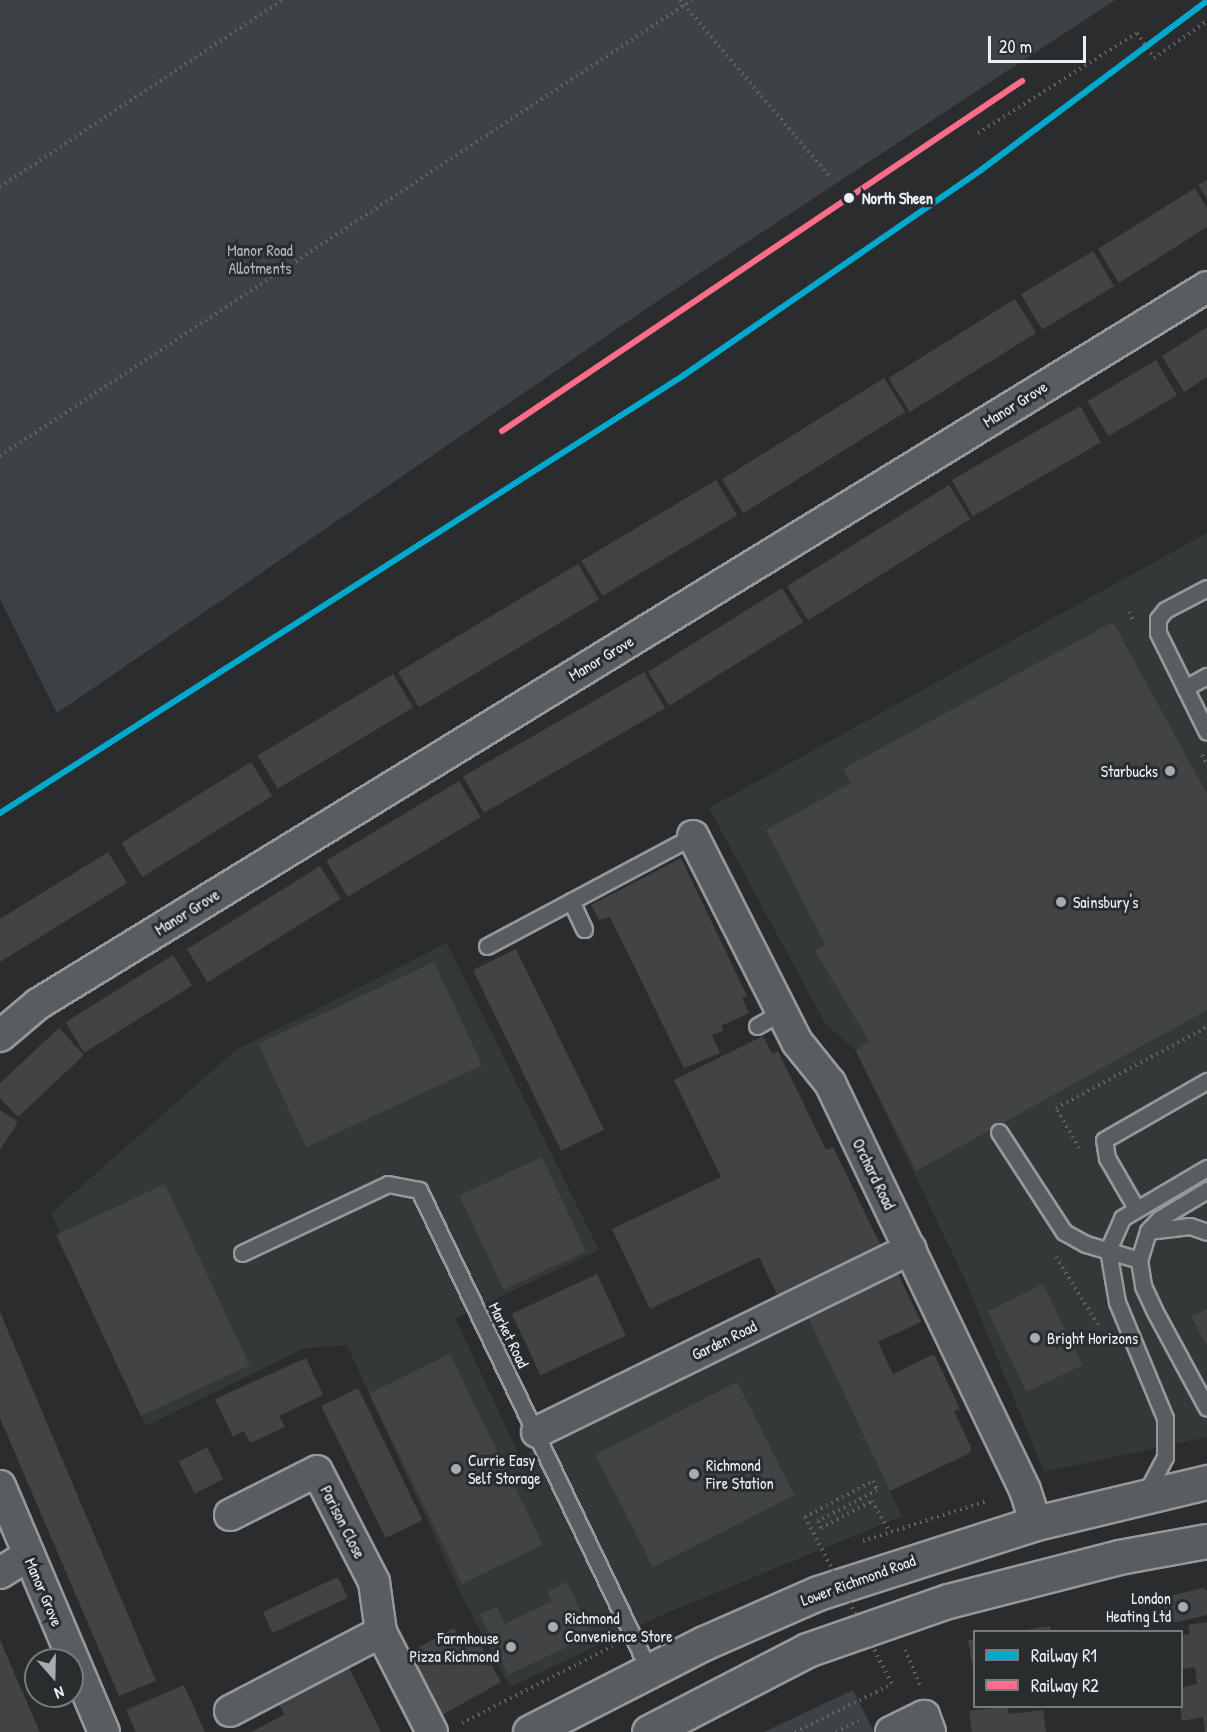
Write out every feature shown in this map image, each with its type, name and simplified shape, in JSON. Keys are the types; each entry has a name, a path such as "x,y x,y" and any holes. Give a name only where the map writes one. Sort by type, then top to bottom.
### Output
{"highway":[{"name":"Lower Richmond Road","path":"530,1732 649,1670 749,1623 884,1569 1036,1522 1207,1482"},
{"path":"649,1732 807,1650 948,1601 1119,1557 1207,1541"},
{"path":"749,1623 756,1638 771,1651 807,1650"}],"street":[{"name":"Manor Grove","path":"0,1036 38,1004 1207,287"},
{"name":"Orchard Road","path":"693,836 769,1019 797,1042 830,1083 911,1249 1024,1490 1036,1522"},
{"name":"Garden Road","path":"537,1432 911,1249"},
{"name":"Parison Close","path":"230,1515 317,1471 374,1582 381,1632 432,1732"},
{"name":"Manor Grove","path":"0,1486 104,1732"},
{"path":"0,1573 29,1555"},
{"path":"230,1711 381,1632"},
{"path":"891,1732 924,1716 930,1732"}],"lane":[{"path":"1207,588 1165,610 1158,619 1162,646 1207,732"},
{"path":"1185,688 1207,676"},
{"path":"487,946 693,836"},
{"path":"571,901 584,929"},
{"path":"1136,1208 1107,1158 1104,1140 1207,1081"},
{"path":"999,1132 1064,1232 1138,1260"},
{"path":"1144,1496 1161,1471 1165,1457 1165,1418 1117,1302 1108,1250 1122,1218 1207,1168"},
{"name":"Market Road","path":"242,1252 388,1184 419,1190 537,1432 649,1670"},
{"path":"1207,1190 1159,1219 1148,1231 1138,1260 1143,1286 1154,1310 1207,1408"},
{"path":"1148,1231 1191,1226 1207,1233"}],"path":[{"path":"0,187 282,0"},
{"path":"680,0 829,176"},
{"path":"0,456 692,0"},
{"path":"978,133 1137,33 1154,58 1207,21"},
{"path":"795,1732 892,1684 804,1517 873,1481 877,1490 818,1521 821,1528 872,1501 889,1530"},
{"path":"902,1644 922,1690"}],"shaded area":[{"path":"1207,533 1207,1437 1044,1472 967,1284 856,1051 825,1023 709,808"},
{"path":"447,943 599,1250 455,1318 520,1457 808,1318 902,1516 655,1618 510,1687 460,1592 347,1345 305,1348 146,1426 51,1213 236,1050"}],"green space":[{"name":"Manor Road Allotments","path":"0,0 1115,0 662,298 57,713 0,599"},
{"path":"853,1690 874,1732 764,1732"}],"building":[{"path":"1207,180 1207,199 1198,185"},
{"path":"1195,188 1207,208 1207,227 1119,283 1098,249"},
{"path":"1093,251 1114,286 1042,329 1021,294"},
{"path":"1015,299 1036,333 910,412 889,378"},
{"path":"1207,327 1207,377 1184,392 1162,356"},
{"path":"1156,360 1177,395 1109,436 1087,401"},
{"path":"884,378 905,412 743,513 722,479"},
{"path":"1080,406 1101,442 973,516 952,480"},
{"path":"716,480 737,515 603,596 581,561"},
{"path":"949,485 970,519 808,620 787,586"},
{"path":"578,564 599,599 419,707 398,672"},
{"path":"782,588 803,622 669,706 648,672"},
{"name":"Sainsbury's","path":"1113,622 1207,794 1207,1010 916,1171 856,1051 869,1041 815,951 825,944 766,830 851,783 843,769"},
{"path":"644,672 665,708 484,813 463,776"},
{"path":"393,674 413,707 278,789 258,755"},
{"path":"251,762 272,796 142,877 121,843"},
{"path":"459,781 481,817 348,897 326,861"},
{"path":"108,852 127,883 0,962 0,919"},
{"path":"681,858 747,996 742,998 749,1013 721,1026 723,1031 712,1035 720,1053 684,1068 610,917 599,920 591,905"},
{"path":"320,866 341,899 208,982 187,949"},
{"path":"516,949 604,1130 561,1151 473,970"},
{"path":"173,955 192,986 84,1053 65,1022"},
{"path":"434,962 482,1065 306,1147 258,1044"},
{"path":"59,1028 84,1055 18,1117 0,1098 0,1083"},
{"path":"763,1036 772,1054 778,1051 826,1150 833,1147 881,1246 778,1296 759,1257 650,1309 612,1229 721,1177 674,1080"},
{"path":"0,1110 18,1122 0,1150"},
{"path":"542,1157 586,1251 503,1290 460,1195"},
{"path":"165,1184 250,1365 141,1416 56,1235"},
{"path":"597,1274 626,1336 541,1375 512,1314"},
{"path":"898,1274 921,1322 878,1342 893,1374 934,1354 960,1409 954,1411 971,1447 970,1453 890,1491 808,1318"},
{"name":"Bright Horizons","path":"1043,1284 1082,1365 1027,1392 987,1311"},
{"path":"1207,1309 1207,1345 1191,1317"},
{"path":"0,1312 156,1681 119,1696 0,1418"},
{"name":"Currie Easy Self Storage","path":"450,1354 543,1545 462,1584 369,1393"},
{"path":"306,1358 323,1395 279,1416 285,1427 250,1443 244,1431 233,1437 215,1399"},
{"name":"Richmond Fire Station","path":"737,1382 795,1495 653,1567 595,1454"},
{"path":"358,1388 422,1520 386,1538 321,1406"},
{"path":"207,1447 223,1479 195,1494 178,1462"},
{"path":"338,1577 348,1598 272,1633 263,1612"},
{"name":"Richmond Convenience Store","path":"567,1582 592,1635 508,1675 480,1614 497,1607 505,1624 552,1601 547,1592"},
{"name":"London Heating Ltd","path":"1203,1588 1207,1591 1207,1615 1163,1625 1157,1599"},
{"path":"1207,1622 1207,1732 1205,1732 1203,1717 1182,1721 1180,1708 1183,1708 1183,1687 1197,1684 1195,1667 1183,1669 1183,1635 1190,1634 1188,1625"},
{"path":"1050,1626 1051,1630 1025,1630"},
{"path":"454,1628 462,1642 475,1635 501,1682 435,1719 401,1657"},
{"path":"973,1639 973,1669 968,1640"},
{"path":"0,1640 24,1695 24,1708 30,1708 40,1732 0,1732"},
{"path":"349,1668 381,1732 251,1732 284,1715 279,1703"},
{"path":"184,1685 205,1732 136,1732 126,1710"},
{"path":"1008,1708 1009,1714 1043,1710 1046,1732 972,1732 969,1711"}],"rail line":[{"name":"R1","path":"0,813 684,375 981,170 1207,1"},
{"name":"R2","path":"502,431 1022,81"}],"place":[{"name":"North Sheen","path":"849,198"},
{"name":"Starbucks","path":"1170,771"},
{"name":"Sainsbury's","path":"1061,902"},
{"name":"Bright Horizons","path":"1035,1338"},
{"name":"Currie Easy Self Storage","path":"456,1469"},
{"name":"Richmond Fire Station","path":"694,1474"},
{"name":"London Heating Ltd","path":"1183,1607"},
{"name":"Richmond Convenience Store","path":"553,1627"},
{"name":"Farmhouse Pizza Richmond","path":"511,1647"}]}
